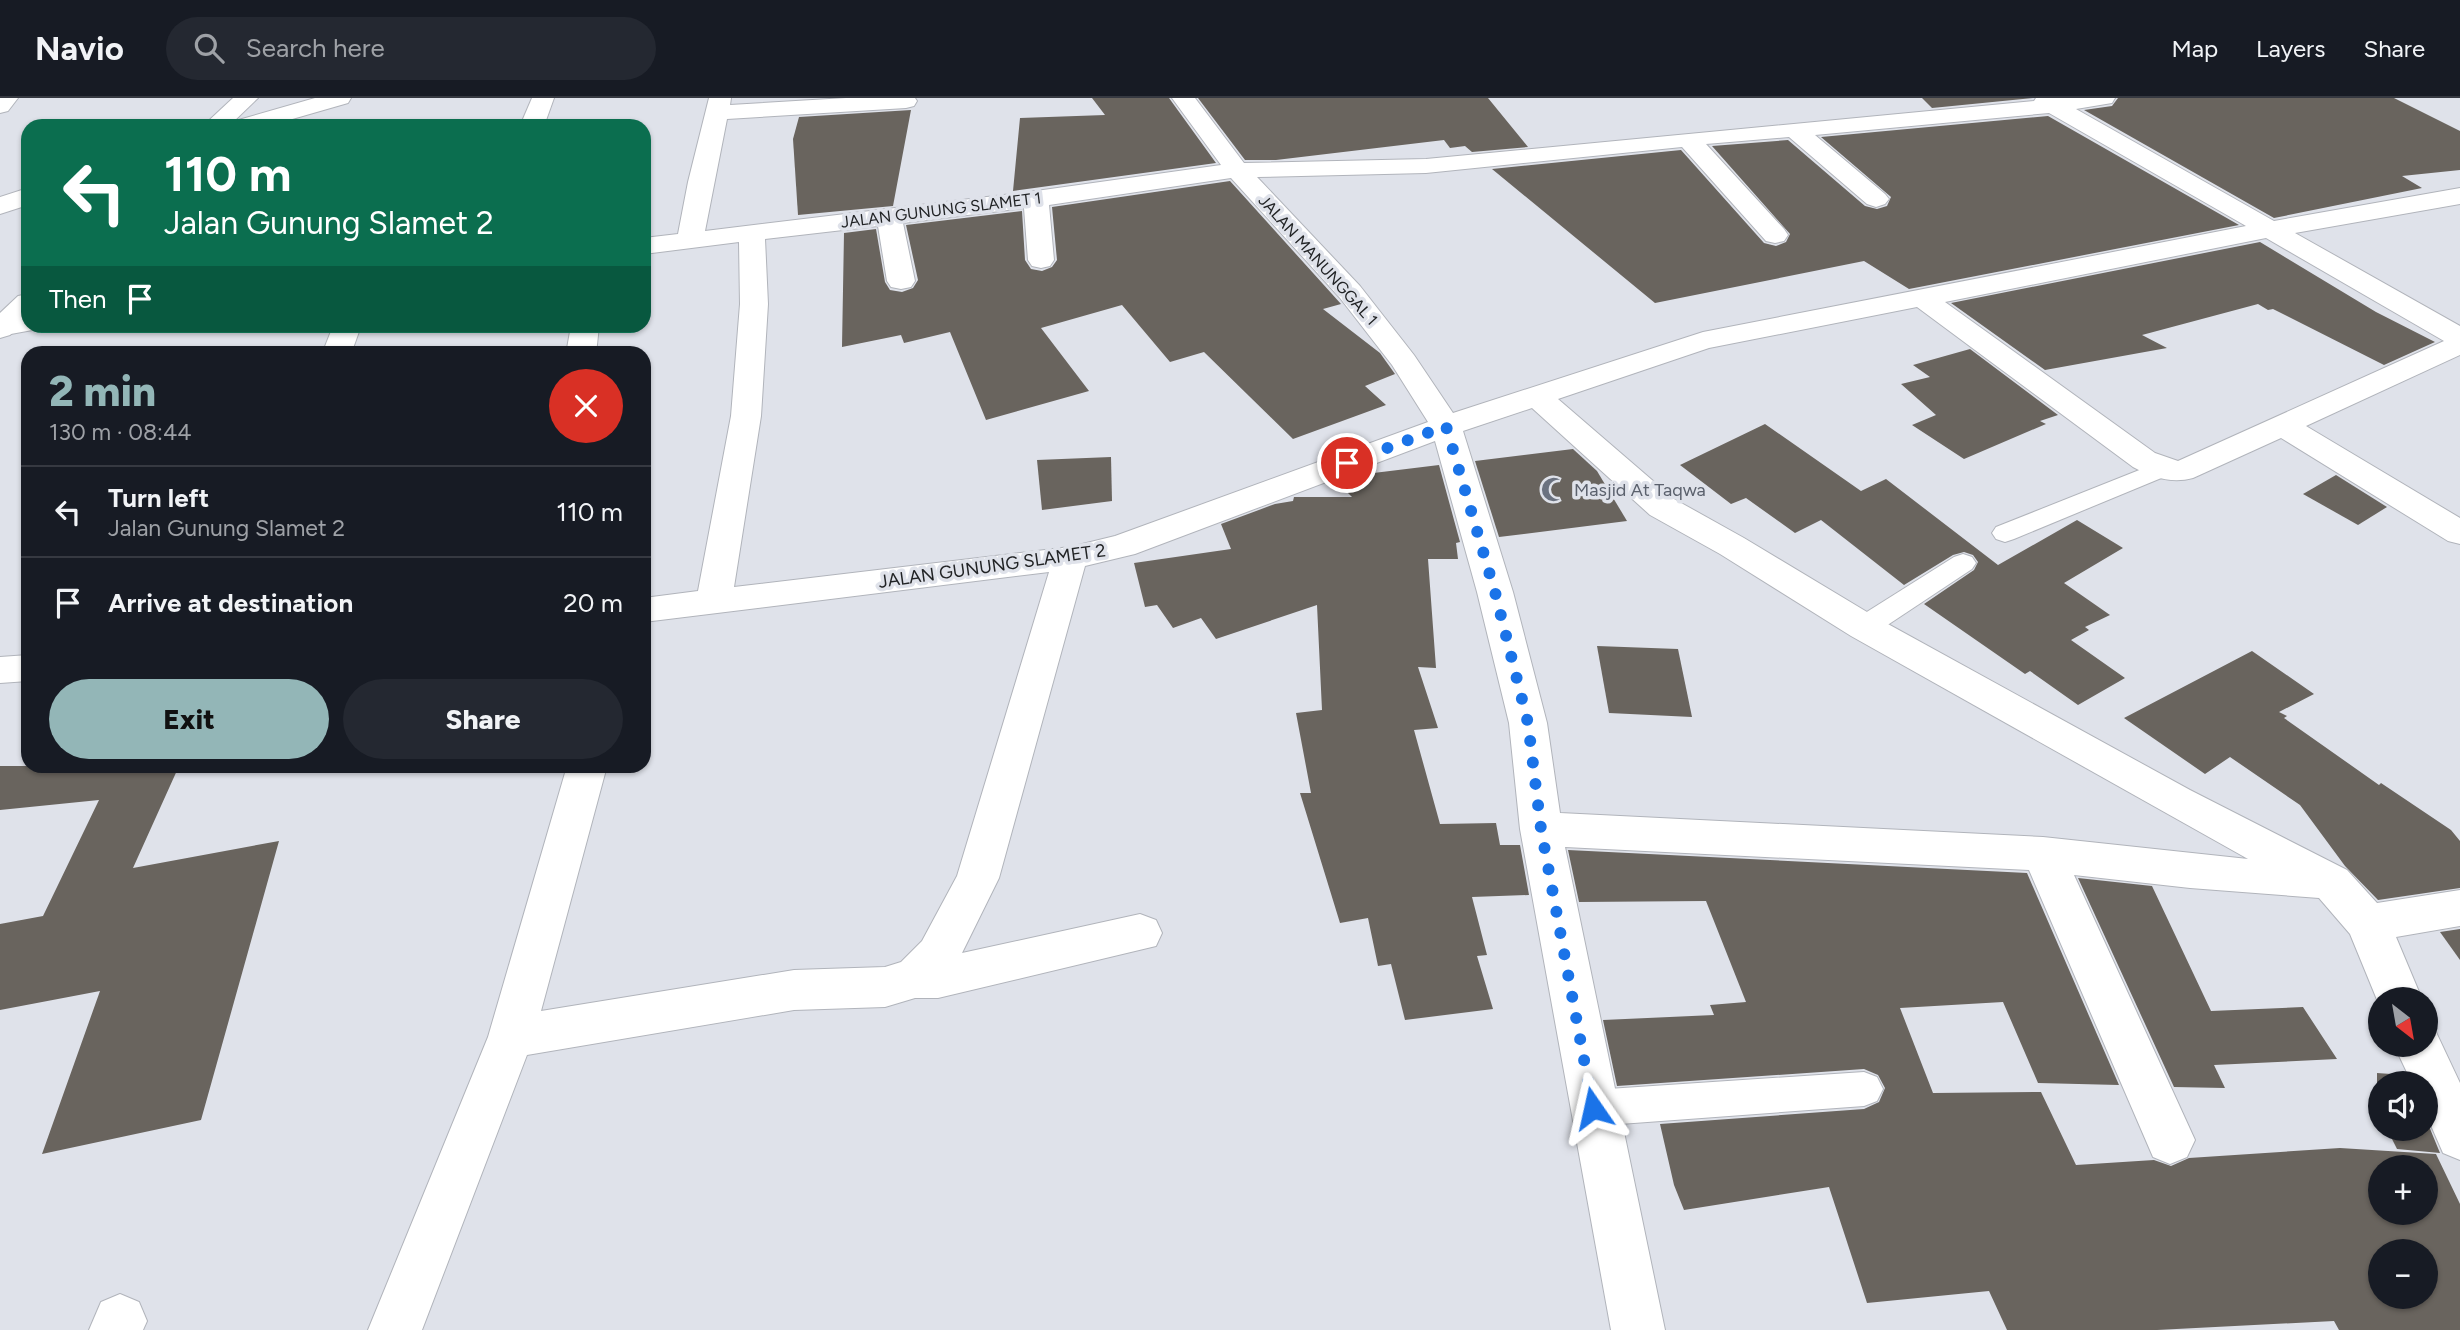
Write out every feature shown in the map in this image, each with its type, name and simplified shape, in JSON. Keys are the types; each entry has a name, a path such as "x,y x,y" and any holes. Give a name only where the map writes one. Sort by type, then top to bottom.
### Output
{"main road":[{"path":"0,106 7,98"},
{"path":"223,119 247,98"},
{"path":"267,119 340,98"},
{"path":"535,119 544,98"},
{"name":"JALAN MANUNGGAL 1","path":"1184,98 1237,170 1350,292 1404,361 1446,426 1495,592 1528,723 1541,829 1638,1330"},
{"name":"JALAN GUNUNG SLAMET 1","path":"651,245 1036,199 1237,170 1463,163 2104,98"},
{"path":"690,241 700,182 719,106 906,101"},
{"path":"2046,102 2460,338"},
{"path":"1794,129 1875,198"},
{"path":"1688,139 1775,235"},
{"name":"JALAN GUNUNG SLAMET 2","path":"651,609 1070,558 1123,545 1446,426 1703,341 2268,230 2460,196"},
{"path":"0,206 21,198"},
{"path":"1036,199 1041,260"},
{"path":"889,217 901,281"},
{"path":"714,603 746,416 754,304 752,231"},
{"path":"1922,298 2144,460 2162,469 2182,471 2460,344"},
{"path":"8,327 21,311"},
{"path":"1538,397 1662,507 1732,546 1864,627 1978,688 2176,801 2332,883 2368,923 2394,987"},
{"path":"2284,426 2460,533"},
{"path":"915,978 938,955 978,878 1070,558"},
{"path":"0,670 21,668"},
{"path":"395,1330 510,1037 585,773"},
{"path":"1541,829 2043,854 2190,871 2332,883"},
{"path":"2043,854 2169,1140"},
{"path":"2368,923 2460,908"},
{"path":"510,1037 794,990 885,987 915,978 938,978 1140,933"},
{"path":"2424,1057 2460,1136"}],"lane":[{"path":"2005,533 2162,469"},
{"path":"1864,627 1963,563"},
{"path":"1593,1108 1864,1090"}],"building":[{"path":"1092,98 1169,98 1216,163 1013,191 1020,118 1105,115"},
{"path":"1198,98 1488,98 1528,147 1472,152 1465,146 1450,148 1444,140 1276,160 1245,160"},
{"path":"1922,98 2033,98 1932,108"},
{"path":"2118,98 2394,98 2460,131 2460,170 2402,176 2422,188 2274,218 2084,110 2112,106"},
{"path":"911,110 893,206 798,215 793,139 799,117"},
{"path":"2048,116 2239,225 1909,289 1864,261 1655,303 1492,169 1681,150 1764,243 1776,246 1786,242 1790,234 1712,146 1788,140 1865,206 1877,209 1887,206 1891,197 1821,137"},
{"path":"1230,181 1341,304 1323,309 1380,353 1395,374 1365,386 1386,405 1293,439 1204,352 1170,362 1122,305 1041,328 1089,391 986,420 950,332 904,343 901,335 842,347 844,233 876,229 885,282 890,290 902,292 913,288 918,280 906,225 1022,211 1025,260 1031,269 1042,271 1052,267 1057,260 1052,207"},
{"path":"2260,242 2376,312 2435,342 2384,365 2258,304 2142,335 2167,348 2045,370 1951,303"},
{"path":"1970,349 2058,415 2040,421 2046,424 1964,459 1912,425 1936,415 1901,384 1930,377 1913,365"},
{"path":"1765,424 1861,491 1886,479 1998,565 2077,520 2123,548 2064,583 2110,615 2085,627 2089,630 2071,640 2125,678 2078,705 2030,671 2025,674 1924,604 1974,570 1978,562 1973,555 1964,552 1953,555 1904,585 1821,520 1795,533 1746,498 1731,504 1680,465"},
{"name":"Masjid At Taqwa","path":"1573,449 1597,471 1627,521 1499,537 1475,461"},
{"path":"1111,457 1112,501 1042,510 1037,460"},
{"path":"1439,465 1460,542 1456,543 1458,559 1428,559 1436,668 1418,667 1438,728 1414,730 1440,824 1496,823 1500,845 1520,845 1529,895 1472,897 1487,955 1477,956 1493,1009 1405,1020 1391,964 1378,966 1368,918 1340,923 1300,793 1311,793 1296,713 1322,710 1317,605 1216,639 1201,618 1173,628 1157,605 1145,607 1134,563 1231,549 1221,524 1275,504 1293,501 1294,497 1352,497 1336,481 1349,476"},
{"path":"2336,475 2387,507 2358,525 2303,494"},
{"path":"1597,646 1678,649 1692,717 1609,713"},
{"path":"2252,651 2314,694 2279,712 2287,716 2284,718 2379,785 2381,783 2451,830 2460,841 2460,888 2378,900 2345,866 2300,805 2230,757 2205,774 2124,718"},
{"path":"0,766 21,766 21,773 176,773 133,868 279,841 201,1120 42,1154 100,991 0,1010 0,924 43,916 99,800 0,810"},
{"path":"1568,850 2027,873 2119,1085 2038,1083 2003,1002 1900,1008 1933,1093 2041,1092 2076,1165 2154,1160 2171,1166 2189,1158 2340,1148 2436,1154 2368,1155 2368,1225 2438,1225 2438,1158 2460,1204 2460,1330 2339,1330 2334,1321 2157,1330 2007,1330 1989,1291 1867,1303 1829,1187 1684,1210 1674,1185 1660,1124 1864,1109 1879,1102 1885,1088 1878,1075 1864,1069 1617,1086 1603,1020 1714,1015 1710,1005 1746,1002 1706,901 1579,902"},
{"path":"2078,878 2152,886 2211,1011 2303,1007 2337,1059 2214,1065 2225,1088 2174,1087"},
{"path":"2460,929 2460,960 2440,932"},
{"path":"2393,1141 2435,1141 2440,1153 2397,1149"}],"place":[{"name":"Masjid At Taqwa","path":"1554,490"}],"route":[{"path":"1347,463 1446,426 1495,592 1528,723 1541,829 1593,1108"}]}
